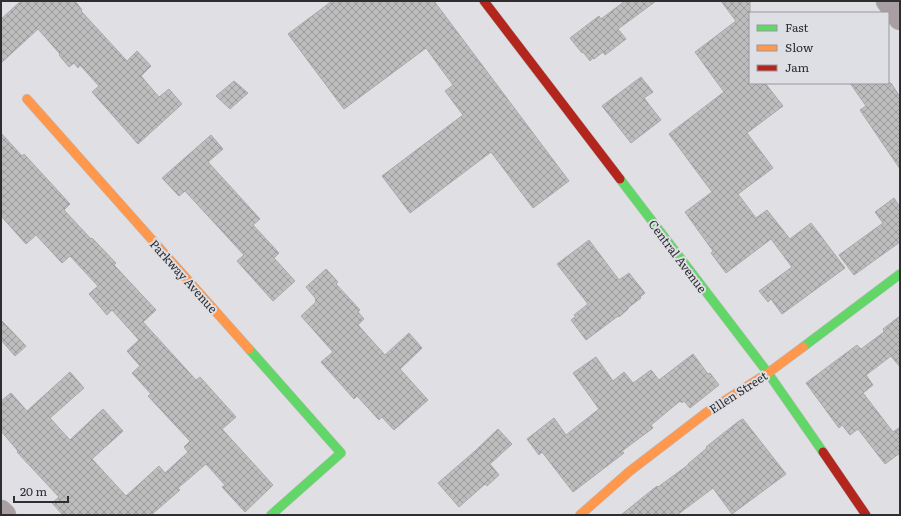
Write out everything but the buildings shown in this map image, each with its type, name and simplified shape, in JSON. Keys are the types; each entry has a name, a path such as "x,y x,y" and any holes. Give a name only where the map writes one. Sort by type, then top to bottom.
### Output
{"street":[{"name":"Central Avenue","path":"484,1 768,373 866,515"},
{"path":"887,1 900,19"},
{"name":"Parkway Avenue","path":"27,99 341,453 271,515"},
{"name":"Ellen Street","path":"580,515 630,471 707,412 768,373 900,274"},
{"path":"1,511 5,515"}],"traffic: fast":[{"path":"620,179 768,373 823,452"},
{"path":"803,347 900,274"},
{"path":"249,349 341,453 271,515"}],"traffic: slow":[{"path":"27,99 249,349"},
{"path":"580,515 630,471 707,412 768,373 803,347"}],"traffic: jam":[{"path":"484,1 620,179"},
{"path":"823,452 866,515"}]}
